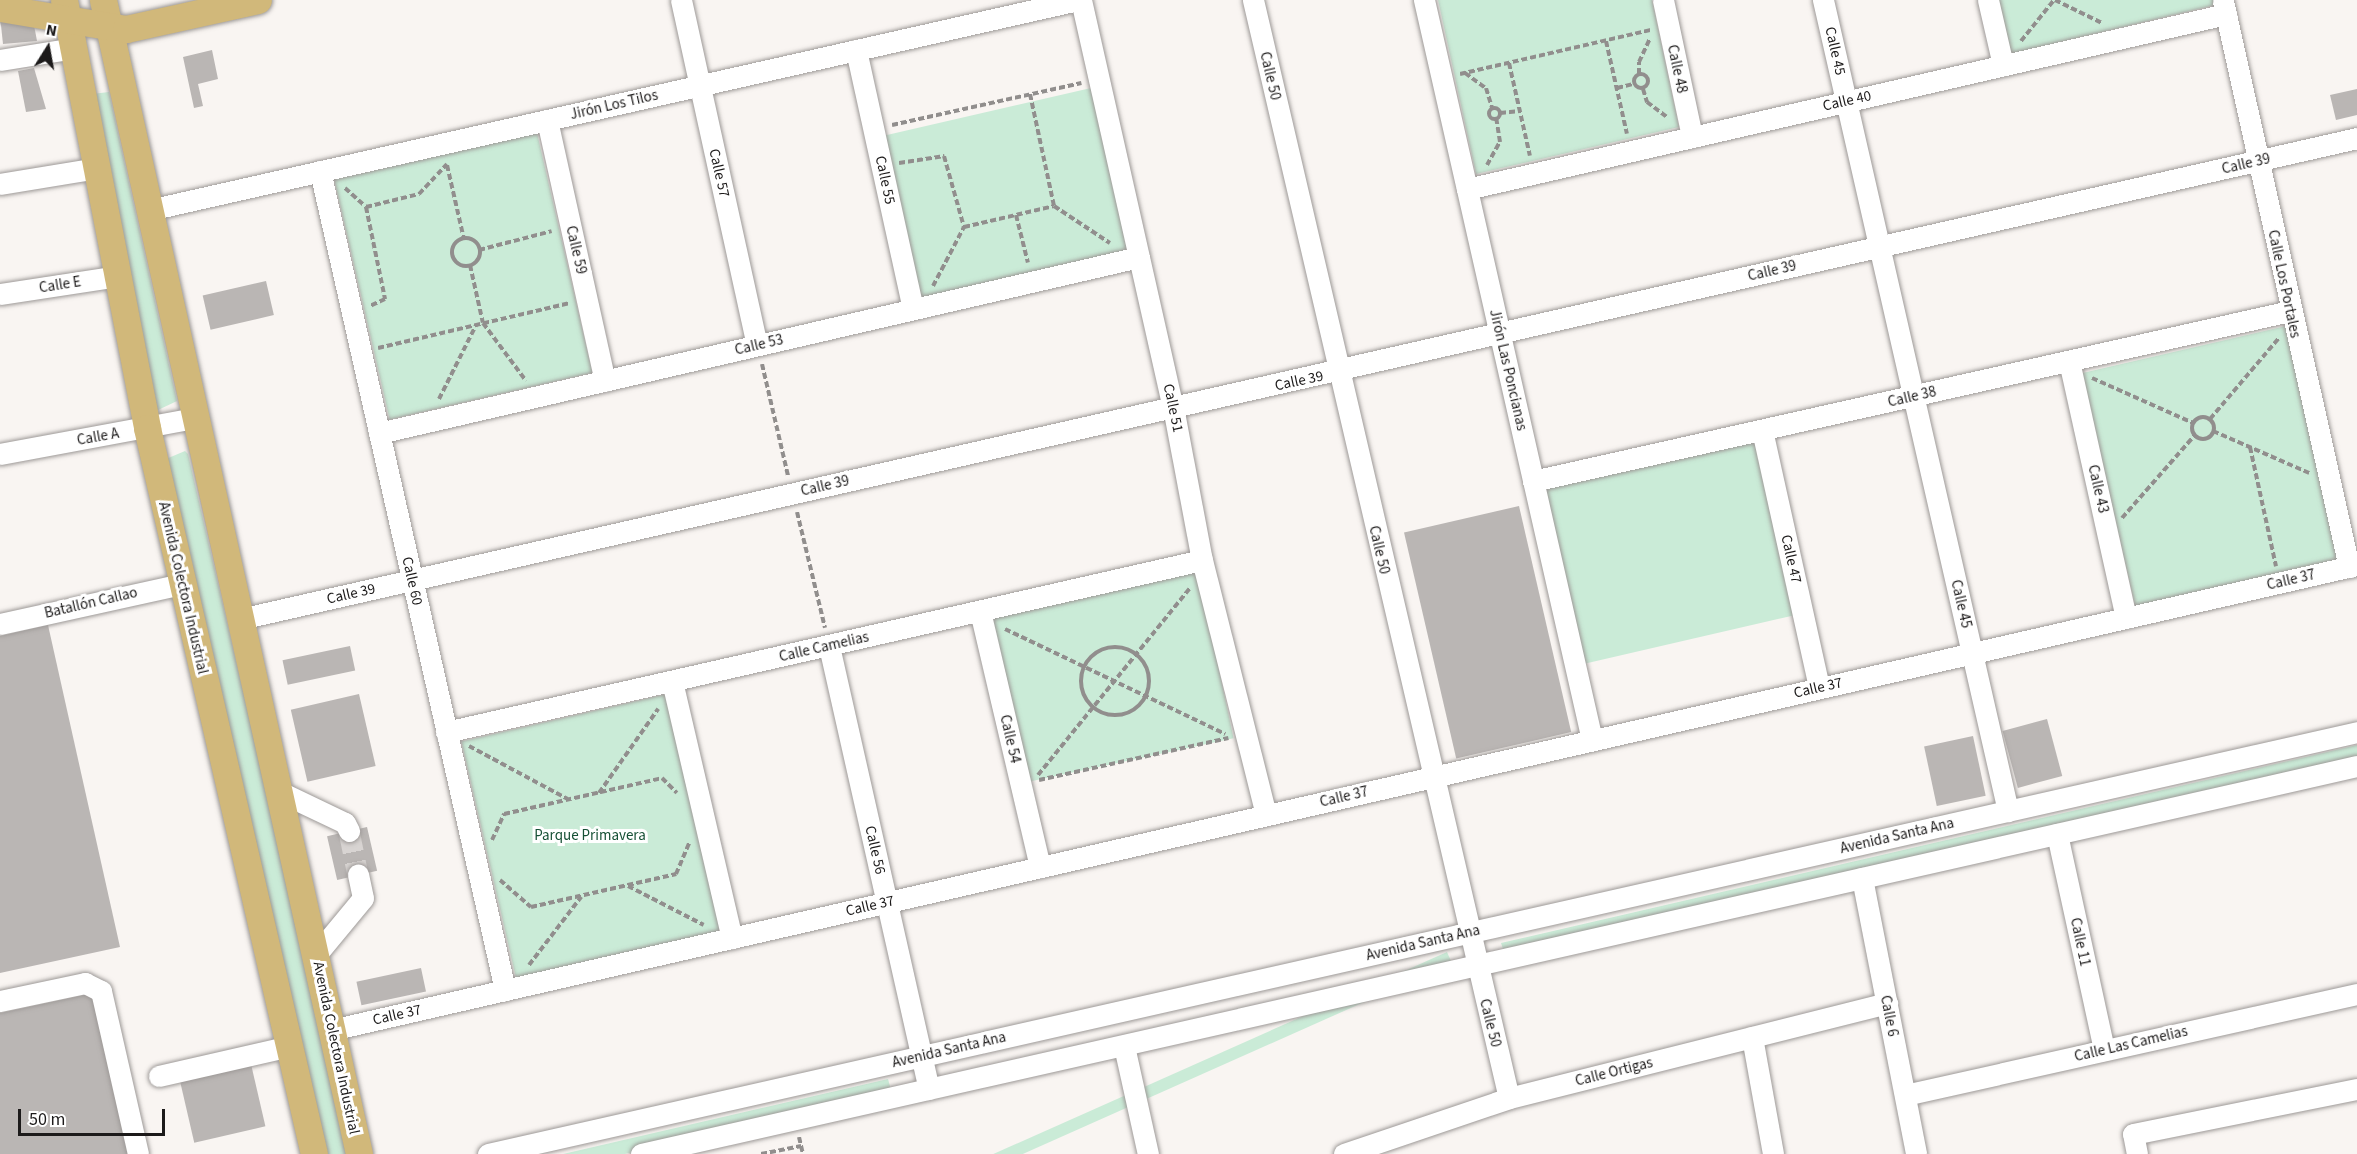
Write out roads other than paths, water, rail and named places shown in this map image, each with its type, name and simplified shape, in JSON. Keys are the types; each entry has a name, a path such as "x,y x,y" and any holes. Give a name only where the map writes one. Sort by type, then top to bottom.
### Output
{"main road":[{"name":"Avenida Colectora Industrial","path":"103,0 359,1154"},
{"path":"0,8 66,10 109,29 142,26 258,0"},
{"name":"Avenida Colectora Industrial","path":"66,10 147,428 314,1154"}],"street":[{"name":"Calle 57","path":"681,0 758,345"},
{"name":"Jirón Los Tilos","path":"149,210 1079,0"},
{"name":"Calle 51","path":"1079,0 1089,84 1139,257 1173,407 1199,570 1239,735 1266,815"},
{"name":"Calle 50","path":"1252,0 1467,933 1509,1098"},
{"name":"Jirón Las Poncianas","path":"1424,0 1592,740"},
{"name":"Calle 48","path":"1663,0 1684,130"},
{"name":"Calle 45","path":"1823,0 2008,811"},
{"path":"1988,0 2009,57"},
{"name":"Calle 40","path":"1467,189 1684,130 1846,101 2009,57 2225,7"},
{"name":"Calle Los Portales","path":"2225,7 2290,311 2353,566"},
{"path":"0,60 74,48"},
{"name":"Calle 55","path":"856,50 884,130 921,308"},
{"name":"Calle 59","path":"547,120 605,381"},
{"name":"Calle 39","path":"240,619 1173,407 1339,373 1500,333 2357,138"},
{"path":"0,184 98,168"},
{"name":"Calle 60","path":"320,171 505,990"},
{"name":"Calle 53","path":"379,433 1139,257"},
{"name":"Calle E","path":"0,294 119,276"},
{"name":"Calle 38","path":"1533,481 2290,311"},
{"name":"Calle 43","path":"2069,361 2126,618"},
{"name":"Calle A","path":"0,454 195,418"},
{"name":"Calle 47","path":"1762,430 1819,688"},
{"name":"Calle 37","path":"331,1030 505,990 723,934 886,902 2353,566"},
{"name":"Calle Camelias","path":"446,732 980,611 1199,570"},
{"name":"Batallón Callao","path":"0,624 182,584"},
{"name":"Calle 54","path":"980,611 1040,867"},
{"name":"Calle 56","path":"829,646 929,1089"},
{"path":"672,681 723,934"},
{"name":"Avenida Santa Ana","path":"488,1154 2357,732"},
{"path":"641,1154 2357,766"},
{"path":"278,791 345,823 349,831"},
{"name":"Calle 11","path":"2057,834 2104,1050"},
{"path":"315,956 363,898 358,875"},
{"name":"Calle 6","path":"1862,878 1916,1154"},
{"path":"0,1001 85,982 100,991 138,1154"},
{"name":"Calle Las Camelias","path":"1905,1095 2357,994"},
{"name":"Calle Ortigas","path":"1344,1154 1509,1098 1887,1003"},
{"path":"1752,1037 1773,1154"},
{"path":"159,1076 290,1046"},
{"path":"1124,1046 1148,1154"},
{"path":"2137,1154 2133,1134 2357,1089"}],"tunnel":[{"path":"349,831 358,875"}],"park label":[{"name":"Parque Primavera","path":"590,836"}]}
